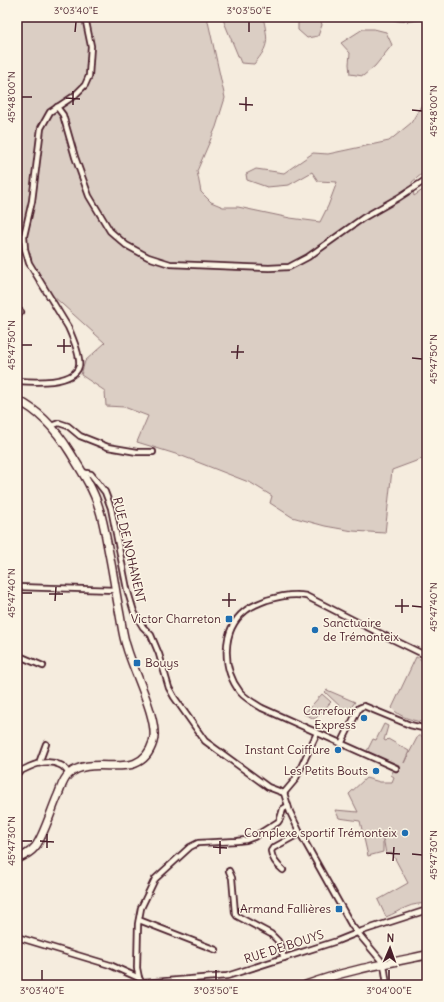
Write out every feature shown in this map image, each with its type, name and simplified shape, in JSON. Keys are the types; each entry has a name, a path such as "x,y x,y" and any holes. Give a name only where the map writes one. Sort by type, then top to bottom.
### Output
{"main road":[{"path":"17,400 32,408 60,437 93,493 102,515 126,647 154,726 155,734 153,742 144,758 133,765 83,767 76,769 69,774 62,784 38,842 30,851 17,859"},
{"path":"306,985 315,981 427,955"}],"street":[{"path":"17,381 52,381 65,378 76,372 79,366 73,337 29,263 24,249 24,236 32,200 41,128 50,112 74,96 85,85 89,76 91,46 85,17"},
{"path":"57,107 63,115 75,157 89,196 110,231 126,245 148,257 170,264 263,268 289,267 308,257 363,218 427,179"},
{"path":"51,426 59,423 68,426 80,436 108,447 137,452 153,452"},
{"name":"RUE DE NOHANENT","path":"82,472 91,474 105,492 111,508 125,581 134,612 143,627 151,635 159,654 169,688 174,697 205,741 268,787 284,793"},
{"path":"17,587 116,590"},
{"path":"396,768 262,708 248,699 240,692 229,672 226,651 230,630 238,617 251,607 283,595 298,594 306,596 427,656"},
{"path":"17,655 43,666"},
{"path":"342,744 359,708 364,706 410,725 427,729"},
{"path":"317,733 295,780 284,793 300,833 348,919 357,933 384,964 387,985"},
{"path":"39,763 46,744"},
{"path":"17,773 39,763 52,763 61,765 69,774"},
{"path":"143,984 139,978 136,952 139,920 141,908 155,879 173,861 198,842 236,841 254,837 278,822 283,809 288,806"},
{"path":"283,870 276,865 271,851 273,848 300,833"},
{"path":"229,871 232,878 235,912 237,916 271,934 278,941 284,958"},
{"name":"RUE DE BOUYS","path":"143,984 227,976 427,910"},
{"path":"139,920 216,950"},
{"path":"17,937 110,965 139,978"}],"shaded area":[{"path":"17,17 207,17 225,98 216,127 197,171 201,192 211,202 223,207 238,207 290,218 320,222 337,182 318,181 312,172 289,185 267,187 247,180 246,174 256,169 284,173 313,153 328,154 389,141 411,123 427,96 427,170 412,182 414,196 427,187 427,457 392,470 385,533 353,531 325,526 292,517 270,503 272,496 251,483 182,456 137,442 148,416 124,407 106,406 105,391 81,375 85,361 105,343 52,295 23,255 17,260"},
{"path":"222,17 263,17 267,37 263,52 254,64 241,63"},
{"path":"306,17 320,17 322,25 318,36 307,38 298,30 298,23"},
{"path":"388,17 426,17 407,22 396,21"},
{"path":"363,29 374,29 386,32 392,45 375,66 363,76 350,74 350,53 341,43"},
{"path":"416,657 427,663 427,723 403,717 392,708"},
{"path":"327,690 355,702 347,713 325,692"},
{"path":"322,694 331,702 315,719 304,714"},
{"name":"Complexe sportif Trémonteix","path":"384,724 388,726 384,740 386,741 388,739 409,751 404,763 418,736 427,736 427,903 409,906 386,917 378,900 408,883 392,853 386,854 383,837 383,852 368,856 360,821 339,818 335,810 358,812 349,794 366,778 380,782 392,782 394,777 391,775 394,769 397,770 399,765 367,751 373,739 376,740"}],"place":[{"name":"Victor Charreton","path":"229,619"},
{"name":"Sanctuaire de Trémonteix","path":"315,630"},
{"name":"Bouys","path":"137,663"},
{"name":"Carrefour Express","path":"364,718"},
{"name":"Instant Coiffure","path":"338,750"},
{"name":"Les Petits Bouts","path":"376,771"},
{"name":"Complexe sportif Trémonteix","path":"405,833"},
{"name":"Armand Fallières","path":"339,909"}]}
